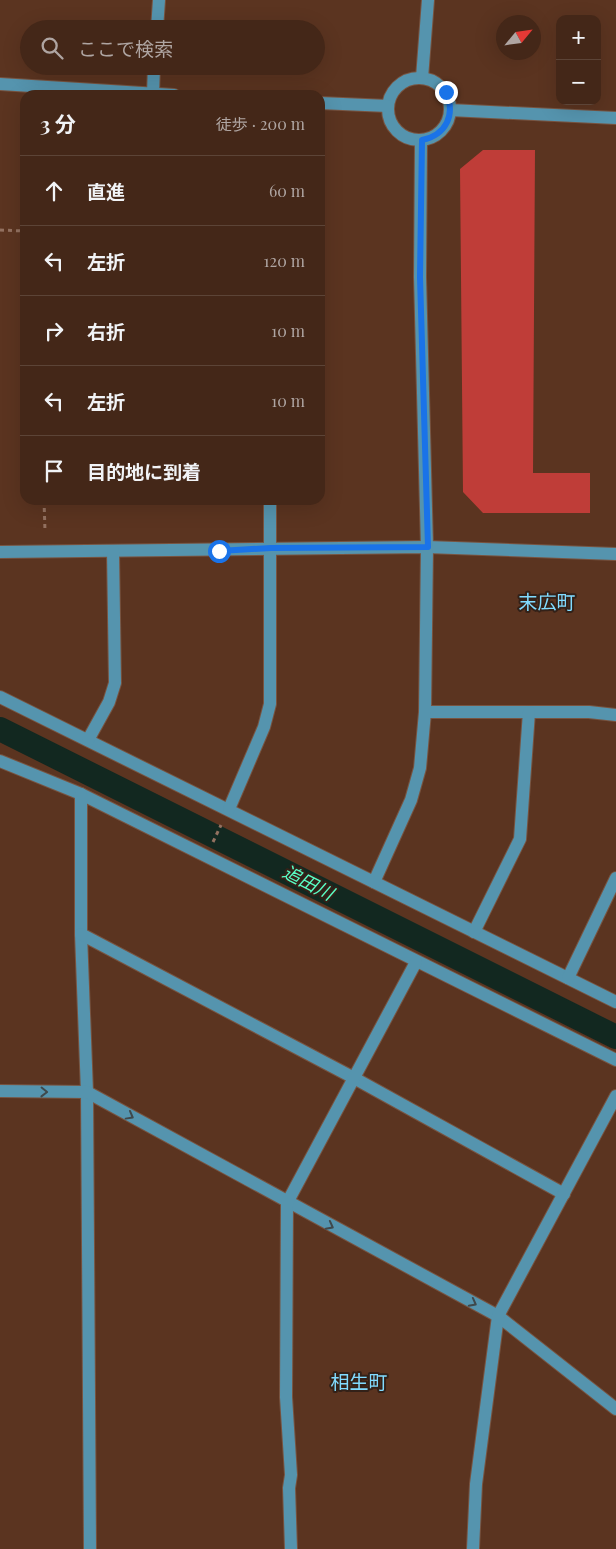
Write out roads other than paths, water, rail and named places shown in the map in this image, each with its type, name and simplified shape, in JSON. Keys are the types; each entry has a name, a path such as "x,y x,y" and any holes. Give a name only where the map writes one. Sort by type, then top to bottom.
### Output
{"street":[{"path":"158,20 159,0"},
{"path":"422,78 428,0"},
{"path":"153,90 154,75"},
{"path":"422,78 440,85 450,101 450,110 445,127 438,134 422,140 410,139 397,130 389,117 388,106 390,96 403,82 422,78"},
{"path":"0,84 92,90"},
{"path":"325,103 388,106"},
{"path":"450,110 616,118"},
{"path":"374,882 411,800 420,768 425,712 428,547 420,277 422,140"},
{"path":"229,809 264,727 270,704 270,505"},
{"path":"0,552 219,551 271,548 428,547 616,554"},
{"path":"88,740 109,702 115,683 113,551"},
{"path":"0,697 616,1002"},
{"path":"425,712 589,712 616,715"},
{"path":"474,932 520,839 529,712"},
{"path":"0,761 81,794 616,1060"},
{"path":"81,794 81,934 87,1092 90,1549"},
{"path":"568,978 616,878"},
{"path":"81,934 354,1078 564,1194"},
{"path":"291,1549 289,1488 291,1474 286,1397 287,1203 416,962"},
{"path":"0,1091 87,1092 287,1203 498,1316 616,1409"},
{"path":"473,1549 476,1484 498,1316 616,1096"}],"waterway":[{"name":"追田川","path":"0,729 616,1037"}],"district":[{"name":"末広町","path":"547,602"},
{"name":"相生町","path":"359,1382"}]}
